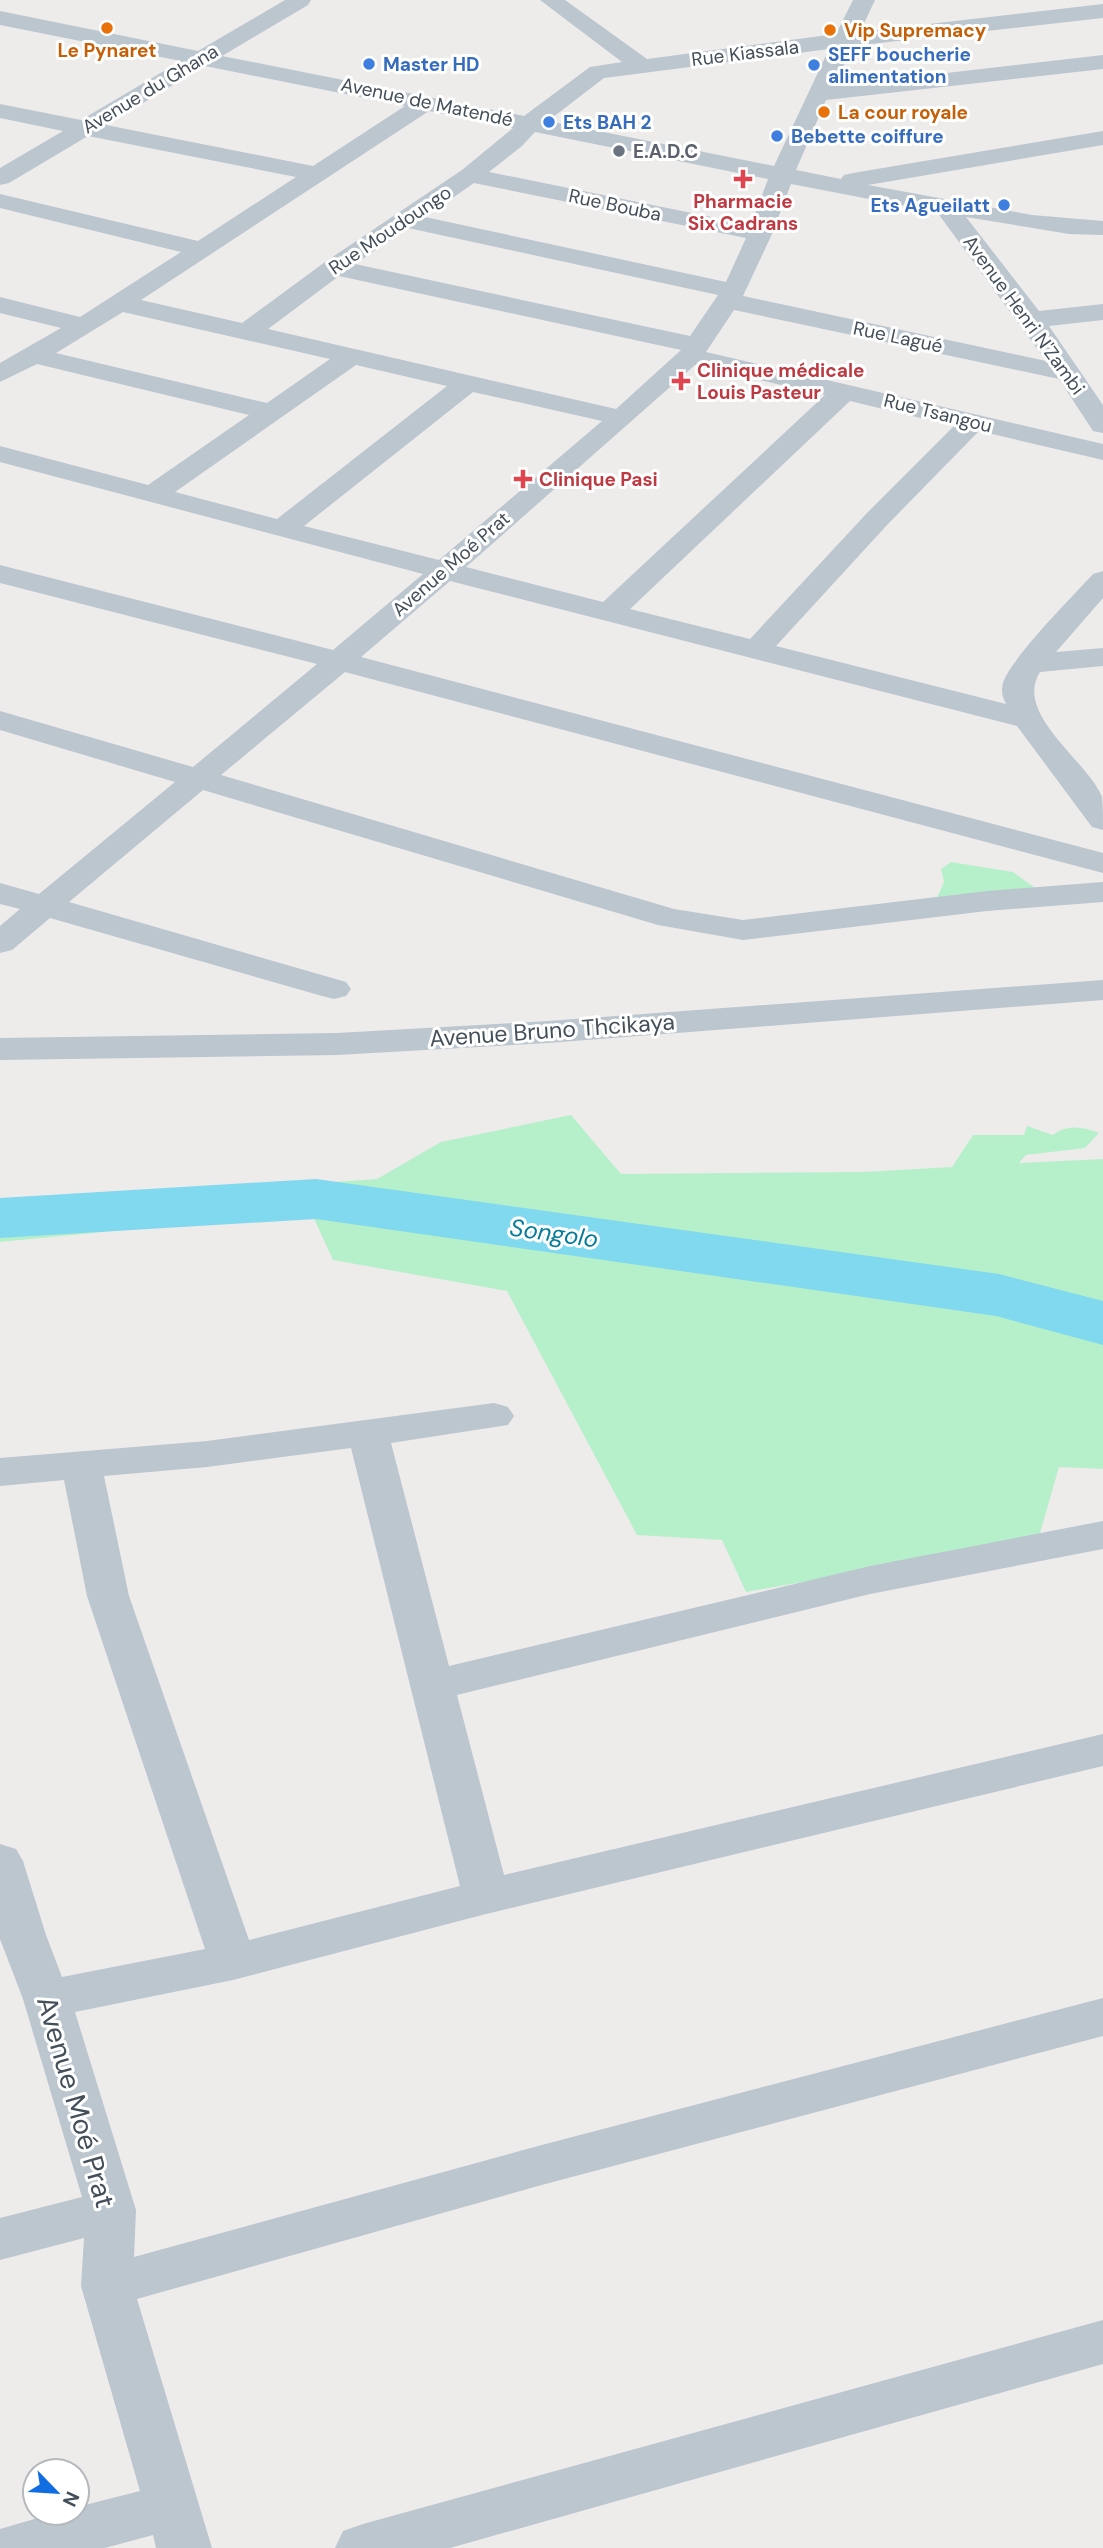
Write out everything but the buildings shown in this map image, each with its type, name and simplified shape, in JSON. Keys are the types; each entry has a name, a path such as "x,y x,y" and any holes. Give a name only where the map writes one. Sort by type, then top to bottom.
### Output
{"street":[{"name":"Avenue du Ghana","path":"0,178 300,0"},
{"path":"551,0 642,66"},
{"name":"Avenue Moé Prat","path":"0,943 338,662 622,418 694,351 731,296 760,234 780,175 864,0"},
{"name":"Rue Kiassala","path":"530,123 598,72 844,40 1103,11"},
{"name":"Avenue de Matendé","path":"0,18 780,175 1069,228 1103,228"},
{"path":"820,94 1103,62"},
{"path":"0,374 84,326 427,102"},
{"path":"0,111 316,174"},
{"name":"Rue Moudoungo","path":"246,333 334,268 470,175 514,141 530,123"},
{"path":"830,184 1103,138"},
{"name":"Rue Bouba","path":"470,175 760,234"},
{"path":"0,201 202,249"},
{"name":"Avenue Henri N'Zambi","path":"945,206 1082,381 1103,425"},
{"name":"Rue Lagué","path":"405,220 1082,381"},
{"name":"Rue Tsangou","path":"334,268 694,351 845,391 1103,452"},
{"path":"119,303 622,418"},
{"path":"0,305 84,326"},
{"path":"1032,320 1103,312"},
{"path":"32,355 272,412"},
{"path":"152,495 350,357"},
{"path":"282,529 468,383"},
{"path":"609,612 845,391"},
{"path":"756,650 878,518 973,422"},
{"path":"0,454 282,529 1028,719"},
{"path":"0,573 573,721 1103,863"},
{"path":"1103,580 1030,664 1019,681 1017,695 1028,719 1103,820"},
{"path":"1030,664 1103,657"},
{"path":"0,720 670,918 743,930 987,901 1103,892"},
{"path":"1069,773 1103,769"},
{"path":"0,893 334,989"},
{"name":"Avenue Bruno Thcikaya","path":"0,1049 363,1043 548,1032 1103,990"},
{"path":"0,1472 207,1454 494,1416"},
{"path":"368,1433 486,1896"},
{"path":"80,1463 108,1595 233,1962"},
{"path":"433,1685 870,1580 1103,1535"},
{"path":"47,1999 233,1962 486,1896 1103,1750"},
{"name":"Avenue Moé Prat","path":"0,1861 11,1937 47,1999 111,2210 107,2286 178,2527"},
{"path":"107,2286 538,2166 1103,2017"},
{"path":"0,2239 111,2210"},
{"path":"363,2548 1103,2342"},
{"path":"15,2548 178,2527"}],"green space":[{"path":"951,862 1013,872 1042,893 936,900 944,882 941,869"},
{"path":"571,1115 621,1174 863,1172 952,1167 973,1135 1024,1135 1027,1126 1053,1135 1064,1129 1075,1128 1099,1133 1085,1148 1026,1155 1019,1163 1103,1159 1103,1469 1059,1467 1038,1540 746,1592 722,1540 637,1535 507,1291 333,1260 311,1212 0,1242 0,1205 377,1179 441,1142"}],"waterway":[{"name":"Songolo","path":"0,1218 316,1199 999,1295 1103,1323"}],"place":[{"name":"Le Pynaret","path":"107,28"},
{"name":"Vip Supremacy","path":"830,30"},
{"name":"Master HD","path":"369,64"},
{"name":"SEFF boucherie alimentation","path":"814,65"},
{"name":"La cour royale","path":"824,112"},
{"name":"Ets BAH 2","path":"549,122"},
{"name":"Bebette coiffure","path":"777,136"},
{"name":"E.A.D.C","path":"619,151"},
{"name":"Pharmacie Six Cadrans","path":"743,179"},
{"name":"Ets Agueilatt","path":"1004,205"},
{"name":"Clinique médicale Louis Pasteur","path":"681,381"},
{"name":"Clinique Pasi","path":"523,479"}]}
